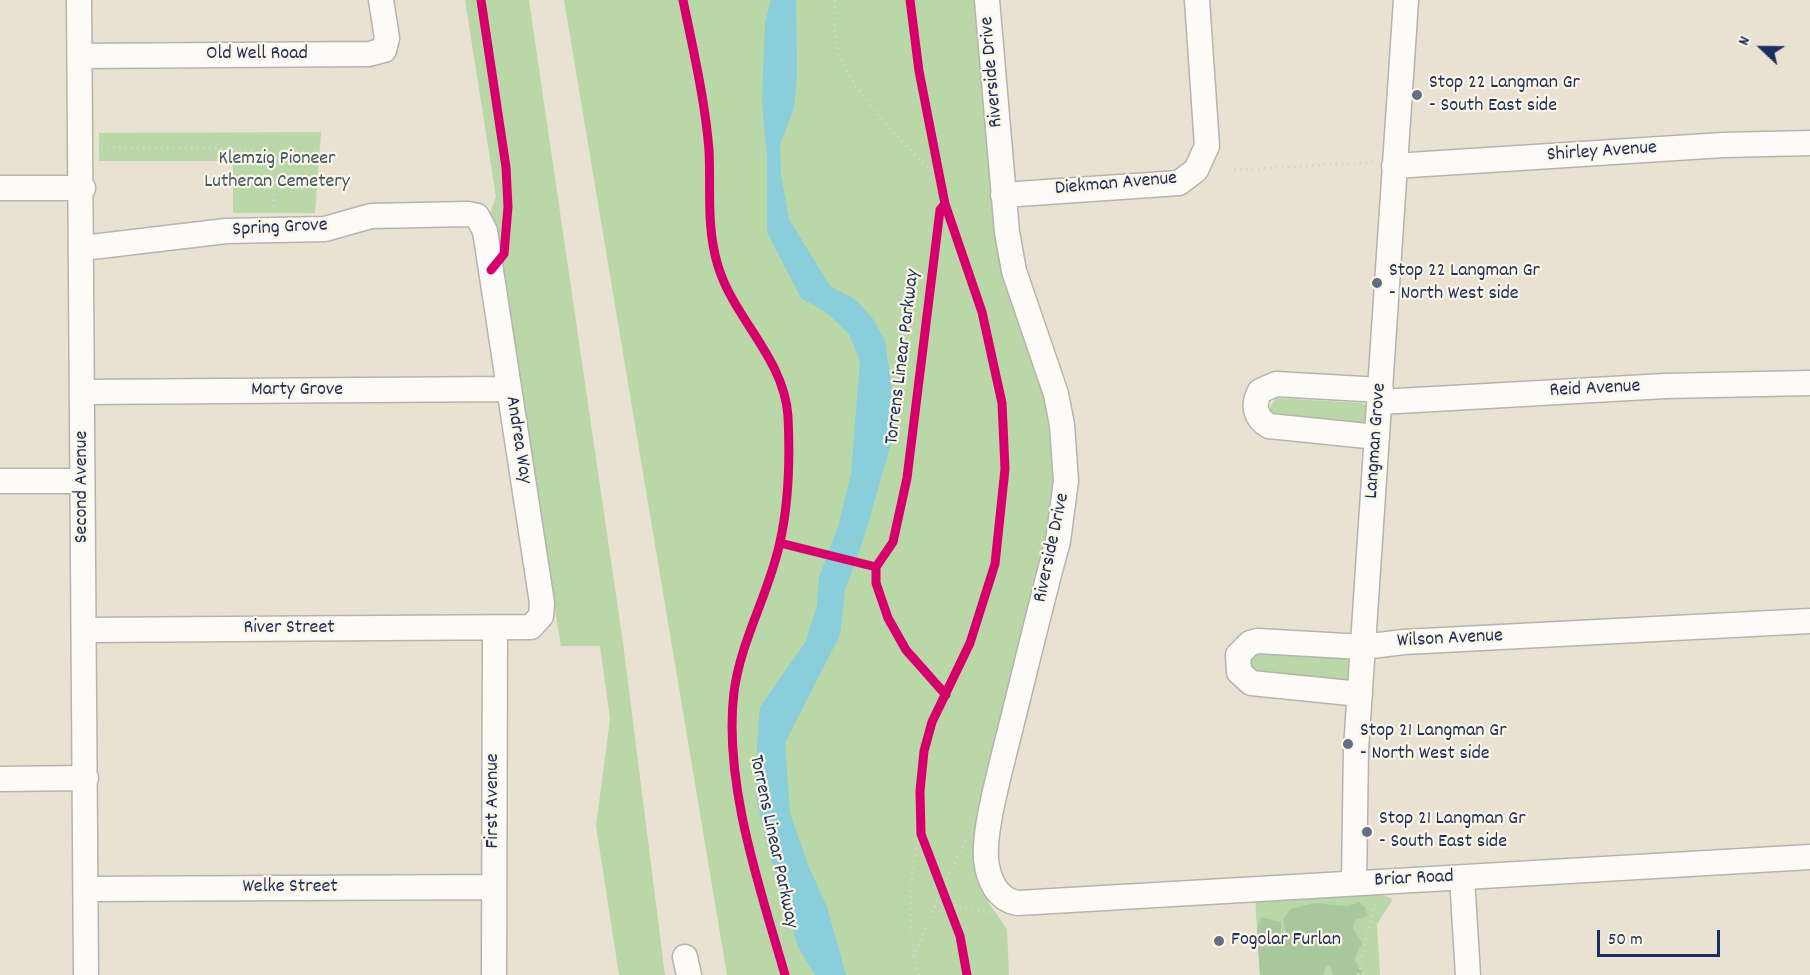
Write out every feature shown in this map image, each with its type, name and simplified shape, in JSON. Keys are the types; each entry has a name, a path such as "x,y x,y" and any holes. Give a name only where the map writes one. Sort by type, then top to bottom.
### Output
{"street":[{"name":"Second Avenue","path":"80,0 83,188 82,481 86,975"},
{"name":"Old Well Road","path":"80,56 369,54 384,50 387,38 381,0"},
{"name":"Riverside Drive","path":"987,0 1003,195 1014,271 1056,394 1066,452 1066,481 1058,541 1000,770 990,822 986,857 989,877 1009,909"},
{"name":"Diekman Avenue","path":"1003,195 1179,183 1196,170 1207,146 1197,0"},
{"name":"Langman Grove","path":"1354,883 1359,694 1381,396 1387,164 1406,0"},
{"name":"Shirley Avenue","path":"1387,164 1723,145 1810,143"},
{"path":"0,188 83,188"},
{"name":"Spring Grove","path":"83,248 226,231 325,229 371,216 468,214 477,216"},
{"name":"Andrea Way","path":"477,216 483,224 542,603 540,616 531,627 495,628"},
{"name":"Reid Avenue","path":"1377,437 1269,426 1257,415 1255,404 1260,392 1276,384 1381,396 1810,383"},
{"name":"Marty Grove","path":"84,392 510,390"},
{"path":"0,481 82,481"},
{"name":"Wilson Avenue","path":"1359,694 1251,683 1239,672 1237,661 1242,649 1258,641 1363,647 1404,642 1810,621"},
{"name":"River Street","path":"84,630 495,628"},
{"name":"First Avenue","path":"494,975 495,628"},
{"path":"0,779 86,778"},
{"name":"Briar Road","path":"1009,909 1354,883 1810,857"},
{"path":"1462,878 1468,975"},
{"name":"Welke Street","path":"86,889 494,887"}],"path":[{"path":"835,0 835,34 845,66 866,99 922,163 930,170 938,169"},
{"path":"96,147 249,148 260,153 274,171 273,230"},
{"path":"936,158 940,180"},
{"path":"1234,170 1387,164"},
{"path":"914,957 942,888 969,837 977,827 990,822"},
{"path":"919,975 910,925 914,855 921,834 921,823"},
{"path":"921,834 928,853"},
{"path":"934,871 952,915"},
{"path":"1358,975 1380,882"},
{"path":"948,904 1009,909"}],"green space":[{"path":"465,0 529,0 623,643 665,975 619,975 596,826 610,719 600,646 561,646 489,216 496,197"},
{"path":"564,0 983,0 999,216 1056,414 1061,488 981,866 988,902 1007,929 1009,975 727,975"},
{"name":"Klemzig Pioneer Lutheran Cemetery","path":"321,132 315,213 233,213 233,161 99,161 99,133"},
{"path":"1276,398 1361,403 1367,406 1366,426 1277,425 1268,411"},
{"path":"1258,652 1345,658 1351,662 1349,682 1253,679 1247,658"},
{"path":"1366,889 1393,899 1377,924 1380,975 1260,975 1255,898"},
{"path":"1359,902 1366,909 1368,916 1355,920 1353,928 1362,943 1354,960 1362,970 1361,975 1333,975 1330,966 1327,965 1323,975 1260,975 1257,929 1261,917 1281,922 1281,934 1286,933 1283,920 1290,909 1314,903 1348,906"}],"water":[{"path":"771,0 796,0 797,76 794,108 780,144 781,175 789,219 830,286 856,300 873,319 885,341 893,396 890,447 864,538 845,590 840,635 785,743 790,813 808,865 827,907 846,975 815,975 798,947 768,849 756,797 760,707 806,641 817,605 819,577 838,527 851,474 860,361 849,334 827,313 801,298 767,232 767,157 762,103 765,23"}],"cycle path":[{"path":"481,0 506,167 508,207 504,254 491,270"},
{"name":"Torrens Linear Parkway","path":"683,0 705,112 709,150 710,222 714,251 725,285 778,376 788,416 788,479 783,527 775,561 738,672 734,692 732,727 734,762 746,835 785,975"},
{"path":"910,0 919,71 945,204 982,312 1002,403 1005,469 995,564 970,643 932,722 924,751 920,791 921,834 960,936 967,975"},
{"name":"Torrens Linear Parkway","path":"945,204 940,210 907,478 893,542 876,567 876,583 888,618 906,650 946,695"},
{"path":"780,543 876,567"}],"place":[{"name":"Stop 22 Langman Gr - South East side","path":"1417,95"},
{"name":"Stop 22 Langman Gr - North West side","path":"1377,283"},
{"name":"Stop 21 Langman Gr - North West side","path":"1348,744"},
{"name":"Stop 21 Langman Gr - South East side","path":"1367,832"},
{"name":"Fogolar Furlan","path":"1219,941"}]}
